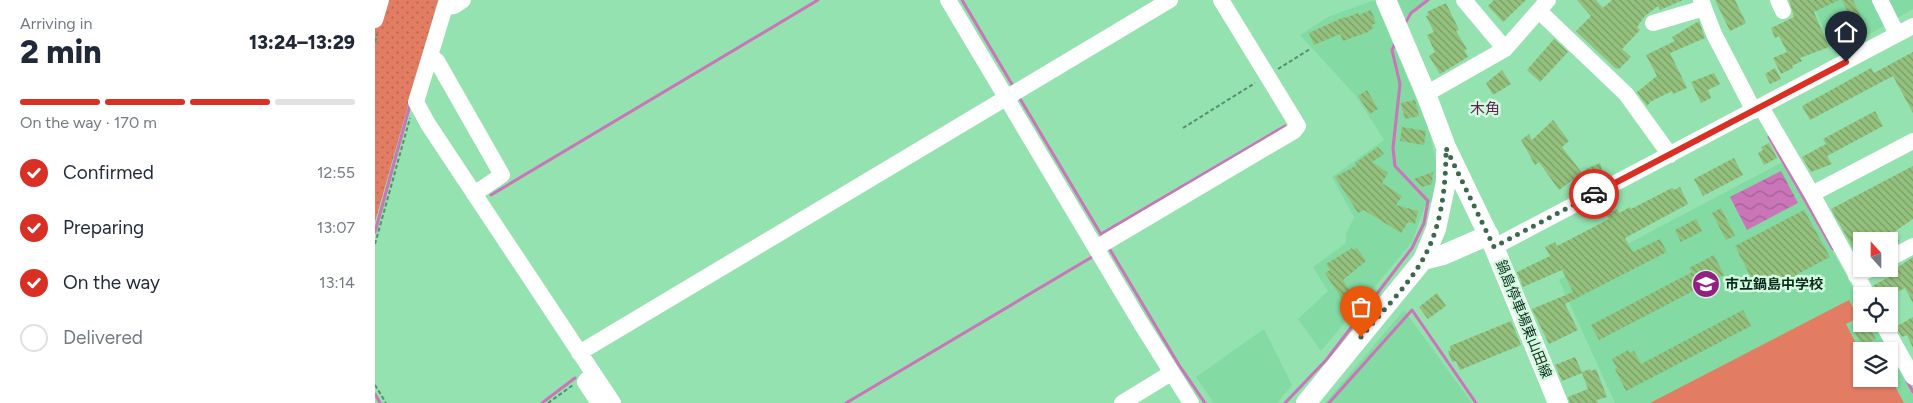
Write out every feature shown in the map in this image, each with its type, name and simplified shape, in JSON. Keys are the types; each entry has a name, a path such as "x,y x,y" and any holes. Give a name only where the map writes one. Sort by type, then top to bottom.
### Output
{"main road":[{"path":"1306,403 1423,260 1436,229 1446,182 1446,148 1426,94 1386,0"},
{"name":"鍋島停車場東山田線","path":"1446,148 1491,241 1558,403"},
{"path":"1423,260 1491,241"}],"street":[{"path":"375,20 381,0"},
{"path":"463,0 454,6 446,4 416,102 428,124 579,353 599,403"},
{"path":"949,0 1171,373 1191,403"},
{"path":"579,353 1170,0"},
{"path":"1096,248 1294,131 1298,126 1221,0"},
{"path":"1464,0 1505,49"},
{"path":"1881,0 1897,34"},
{"path":"1653,23 1702,4 1714,34 1757,109 1853,257"},
{"path":"1426,94 1505,49 1543,6 1626,94 1670,154"},
{"path":"1491,241 1670,154 1913,26"},
{"path":"430,56 437,61 502,175 474,194"},
{"path":"1812,194 1913,141"},
{"path":"1898,254 1913,246"},
{"path":"1889,332 1908,356 1913,377"},
{"path":"1122,403 1171,373"},
{"path":"589,378 613,403"}],"path":[{"path":"1183,128 1310,49"},
{"path":"375,244 411,114"},
{"path":"548,403 576,384 589,378"},
{"path":"375,385 386,403"}],"shaded area":[{"path":"375,0 438,0 375,222"},
{"path":"1398,0 1427,0 1405,17"},
{"path":"1811,0 1913,0 1913,9 1835,54"},
{"path":"1375,1 1429,129 1437,168 1433,200 1425,206 1412,242 1321,351 1298,319 1328,291 1313,267 1346,243 1346,234 1354,217 1332,177 1384,140 1356,96 1300,35 1328,17"},
{"name":"市立鍋島中学校","path":"1783,162 1853,288 1853,332 1878,332 1884,342 1853,342 1853,387 1898,387 1898,368 1913,395 1913,403 1615,403 1559,280"},
{"path":"1849,300 1853,308 1853,320 1846,324 1855,342 1853,342 1853,387 1895,387 1904,403 1650,403"},
{"path":"1404,310 1472,403 1325,403 1336,390"},
{"path":"1264,329 1292,385 1277,403 1214,403 1196,377"}],"water":[{"path":"1781,171 1798,203 1747,230 1730,197"}],"building":[{"path":"1494,0 1526,0 1503,22 1488,6"},
{"path":"1577,0 1596,0 1603,8 1612,0 1683,0 1660,10 1658,6 1645,16 1637,27 1640,30 1622,49 1631,57 1619,69 1615,68 1576,31 1591,16"},
{"path":"1715,0 1735,0 1746,23 1730,31"},
{"path":"1789,0 1839,0 1814,12 1829,47 1800,58 1802,61 1781,74 1773,58 1787,52 1779,36 1775,38 1771,28 1794,17"},
{"path":"1842,0 1853,0 1867,29 1858,33"},
{"path":"1446,3 1459,30 1456,31 1467,49 1464,50 1468,57 1440,74 1429,56 1435,52 1427,35 1434,32 1426,16 1429,15 1427,12"},
{"path":"1371,10 1376,23 1372,25 1373,28 1368,32 1343,41 1340,34 1314,45 1309,33 1344,17 1358,13 1359,15"},
{"path":"1699,21 1705,38 1670,53 1687,88 1673,94 1672,91 1650,102 1647,106 1637,92 1657,76 1646,55 1675,41 1672,37"},
{"path":"1554,39 1568,52 1540,82 1527,70"},
{"path":"1913,52 1913,113 1893,76 1810,120 1802,106 1871,68 1874,73"},
{"path":"1775,68 1781,79 1770,84 1765,74"},
{"path":"1502,70 1511,84 1493,95 1486,83"},
{"path":"1714,73 1720,84 1708,90 1711,98 1701,103 1691,82"},
{"path":"1367,90 1378,109 1370,114 1358,96"},
{"path":"1415,100 1419,116 1405,119 1401,103"},
{"path":"1875,111 1883,126 1827,156 1832,164 1811,172 1802,157 1826,144 1823,139"},
{"path":"1553,120 1569,141 1562,147 1582,173 1559,190 1539,162 1535,165 1521,140 1529,134 1532,140"},
{"path":"1402,127 1426,131 1424,145 1400,141"},
{"path":"1769,143 1777,158 1764,165 1758,153 1763,150 1761,147"},
{"path":"1378,147 1384,154 1372,162 1388,173 1382,183 1402,196 1396,205 1418,211 1415,224 1408,222 1401,233 1364,210 1358,213 1335,177 1357,165 1355,163"},
{"path":"1734,158 1743,175 1703,196 1694,179"},
{"path":"1600,163 1603,173 1590,178 1586,169"},
{"path":"1913,166 1913,219 1894,232 1853,232 1853,248 1831,209"},
{"path":"1433,172 1432,184 1422,187 1414,179"},
{"path":"1680,187 1688,204 1625,238 1633,252 1660,239 1667,252 1565,304 1578,330 1549,344 1532,309 1573,292 1562,270 1523,287 1517,272 1550,256 1545,247 1555,242 1557,246 1609,219 1606,215 1617,209 1619,213 1630,207 1631,209 1672,188 1674,190"},
{"path":"1721,208 1735,236 1726,240 1712,213"},
{"path":"1804,210 1830,257 1760,294 1759,291 1752,294 1747,285 1753,281 1735,246"},
{"path":"1696,219 1702,231 1681,242 1675,230"},
{"path":"1352,248 1353,250 1357,248 1366,261 1343,280 1358,304 1349,310 1325,273 1330,270 1326,264"},
{"path":"1714,255 1724,275 1599,340 1591,325 1692,272 1689,268"},
{"path":"1913,257 1913,303 1905,288 1898,292 1898,287 1875,287 1874,285 1887,278 1897,278 1898,267"},
{"path":"1437,293 1446,306 1428,319 1419,307"},
{"path":"1743,310 1751,326 1626,391 1612,359 1628,350 1630,353 1634,351 1641,364"},
{"path":"1913,317 1913,348 1907,335 1902,337 1898,330 1898,326"},
{"path":"1511,321 1521,345 1460,370 1456,361 1452,362 1448,351 1451,350 1450,346"},
{"path":"1855,332 1872,332 1876,339 1870,342 1860,342"},
{"path":"1575,357 1582,372 1596,369 1607,397 1597,400 1598,403 1570,403 1568,397 1588,389 1582,373 1562,381 1555,365"}],"waterway":[{"path":"491,195 818,0"},
{"path":"962,0 1013,86"},
{"path":"1404,25 1411,13 1428,0"},
{"path":"1285,403 1327,359 1412,248 1424,223 1428,201 1395,166 1393,148 1400,84 1392,50 1396,42"},
{"path":"1019,97 1102,236"},
{"path":"375,232 410,105"},
{"path":"1101,234 1285,126"},
{"path":"1769,137 1833,249"},
{"path":"1109,248 1179,365 1205,403"},
{"path":"846,403 1092,257"},
{"path":"1329,403 1412,310 1476,403"},
{"path":"542,403 575,378"},
{"path":"1907,381 1913,392"},
{"path":"375,394 380,403"}],"way so far":[{"path":"1361,337 1423,260 1436,229 1446,182 1446,148 1475,204 1494,247 1594,194"}],"place":[{"name":"市立鍋島中学校","path":"1706,284"}],"district":[{"name":"木角","path":"1485,109"}],"route":[{"path":"1594,194 1846,62"}]}
